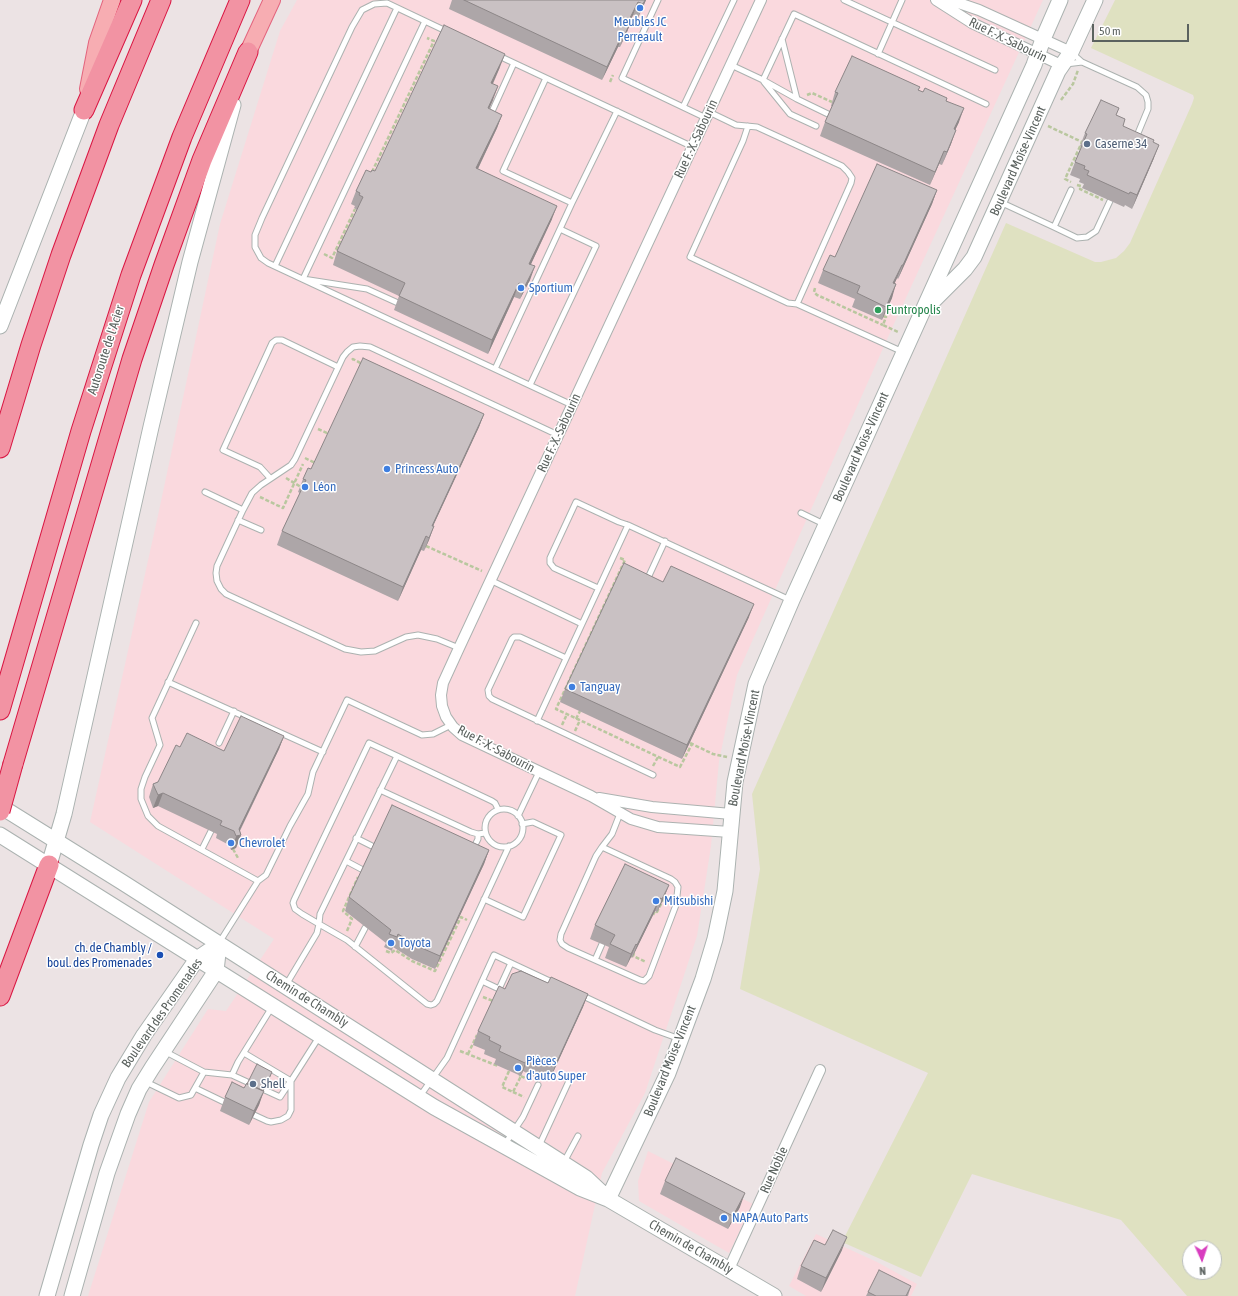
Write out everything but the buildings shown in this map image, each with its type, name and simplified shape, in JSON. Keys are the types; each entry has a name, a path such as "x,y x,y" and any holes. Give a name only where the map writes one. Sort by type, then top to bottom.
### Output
{"highway":[{"path":"84,110 132,0"},
{"path":"0,448 31,345 61,255 109,125 161,0"},
{"name":"Autoroute de l'Acier","path":"0,710 69,471 114,323 182,138 240,0"},
{"path":"0,811 132,359 200,166 248,52"},
{"path":"0,996 49,865"}],"main road":[{"path":"84,110 97,43 112,0"},
{"path":"248,52 272,0"}],"street":[{"name":"Rue F.-X.-Sabourin","path":"730,832 658,826 638,822 621,814 591,796 457,731 451,725 444,712 441,695 443,683 490,580 761,0"},
{"name":"Rue F.-X.-Sabourin","path":"936,0 972,23 1061,65"},
{"name":"Rue F.-X.-Sabourin","path":"950,0 979,10 1043,39 1076,57"},
{"name":"Boulevard Moïse-Vincent","path":"608,1199 661,1090 706,968 719,923 727,876 737,770 756,684 792,600 924,310 1038,54 1060,0"},
{"name":"Boulevard Moïse-Vincent","path":"924,310 971,262 1061,65 1076,57 1095,0"},
{"path":"49,865 64,814 149,435 190,262 248,52"},
{"path":"0,326 84,110"},
{"name":"Rue F.-X.-Sabourin","path":"591,796 624,803 673,810 732,814"},
{"name":"Chemin de Chambly","path":"0,806 539,1147 560,1169"},
{"name":"Chemin de Chambly","path":"0,835 419,1098 531,1161 586,1178 608,1199 774,1296"},
{"name":"Boulevard des Promenades","path":"47,1296 90,1145 118,1078 197,959 219,944"},
{"name":"Boulevard des Promenades","path":"72,1296 117,1143 134,1100 144,1081 216,971 219,944"},
{"name":"Rue Noble","path":"729,1269 820,1070"}],"lane":[{"path":"658,0 622,78 683,107 736,125 757,127 842,166 851,176 851,183 797,304"},
{"path":"683,107 734,0"},
{"path":"844,0 995,70"},
{"path":"878,54 902,0"},
{"path":"452,34 387,4 374,4 366,7 359,13 262,218 255,235 255,247 261,258 275,266 572,405"},
{"path":"275,266 397,8"},
{"path":"762,80 794,14 986,104"},
{"path":"303,279 425,21"},
{"path":"782,39 797,99"},
{"path":"494,53 693,147"},
{"path":"1076,57 1137,87 1146,95 1148,109 1133,146"},
{"path":"488,121 514,63"},
{"path":"731,65 830,114"},
{"path":"546,78 502,171 572,203"},
{"path":"762,80 790,114 816,126"},
{"path":"495,369 572,203 617,111"},
{"path":"748,126 740,148 690,257 788,303 797,304 904,353"},
{"path":"1131,134 1137,136"},
{"path":"1054,227 1071,190"},
{"path":"999,201 1077,238 1087,238 1096,231 1110,201"},
{"path":"530,385 596,246 560,229"},
{"path":"303,279 367,289 398,303"},
{"path":"270,478 260,468 223,450 272,343 278,339 282,340 338,367"},
{"path":"459,648 438,639 418,635 406,637 375,651 361,652 348,650 226,594 221,589 217,581 216,570 238,520 252,493 270,478 291,465 344,354 356,346 367,346 558,435"},
{"path":"205,492 243,510"},
{"path":"598,588 554,568 550,563 550,558 576,502 792,600"},
{"path":"801,513 826,525"},
{"path":"238,520 261,530"},
{"path":"537,721 628,525"},
{"path":"643,588 665,542"},
{"path":"490,580 582,624"},
{"path":"196,623 152,718 160,745 145,777 141,789 140,799 145,812 158,826 258,881"},
{"path":"566,658 520,637 514,637 488,690 488,694 492,700 653,775"},
{"path":"168,682 323,752"},
{"path":"219,944 258,881 266,875 290,826 308,794 313,772 348,700 422,735 433,734 451,725"},
{"path":"219,743 234,712"},
{"path":"498,809 492,801 368,743 294,900 294,906 298,912 347,940 427,1004 432,1005 437,1001 509,846"},
{"path":"285,986 317,933 320,914 397,756"},
{"path":"518,816 539,772"},
{"path":"380,790 471,832 478,834 486,833"},
{"path":"602,847 671,879 677,885 678,892 676,905 649,976 646,980 640,980 564,946 560,937 596,856 602,847 612,834 624,803"},
{"path":"408,811 411,804"},
{"path":"498,809 504,809 511,810 518,816 522,824 522,830 521,836 515,843 509,846 499,846 488,839 485,827 486,820 490,815 498,809"},
{"path":"484,899 523,917 561,835 533,822 522,824"},
{"path":"202,849 211,831"},
{"path":"469,857 478,839 478,834"},
{"path":"356,838 374,847"},
{"path":"346,861 364,870"},
{"path":"355,947 365,928"},
{"path":"595,960 602,944"},
{"path":"419,1098 446,1058 494,955 558,985"},
{"path":"482,981 499,989 511,963"},
{"path":"506,976 512,979"},
{"path":"578,994 680,1040"},
{"path":"232,1075 272,1006"},
{"path":"164,1051 204,1072 232,1075 280,1097 320,1036"},
{"path":"244,1053 291,1081"},
{"path":"144,1081 179,1098 191,1095 204,1072"},
{"path":"254,1115 272,1122 281,1120 288,1116 291,1110 291,1081"},
{"path":"531,1161 539,1147 569,1081"},
{"path":"504,1146 523,1117 538,1085"},
{"path":"195,1088 224,1102"},
{"path":"560,1169 578,1136"}],"path":[{"path":"370,176 434,41"},
{"path":"812,93 832,102"},
{"path":"1048,126 1082,142 1065,179 1081,185 1080,189 1092,195"},
{"path":"332,258 355,209"},
{"path":"815,286 814,292 817,295 898,332"},
{"path":"883,316 886,318 883,325"},
{"path":"349,366 353,360 366,366"},
{"path":"323,423 320,430 329,434"},
{"path":"252,493 283,508 310,452"},
{"path":"306,459 315,463"},
{"path":"301,470 305,472"},
{"path":"288,480 301,487"},
{"path":"426,546 482,571"},
{"path":"625,560 556,709 680,767 691,743 713,754 732,757"},
{"path":"576,719 580,711"},
{"path":"234,849 238,858"},
{"path":"347,930 352,919 343,911 359,876 353,873"},
{"path":"652,917 655,911 657,912 665,896 658,893"},
{"path":"435,971 461,917 466,920"},
{"path":"384,954 387,950 391,952 395,950 412,961 441,974"},
{"path":"636,950 633,956 645,962"},
{"path":"482,996 493,1001 490,1008"},
{"path":"468,1054 477,1034"},
{"path":"458,1050 499,1066"},
{"path":"504,1069 510,1071 520,1076 513,1092 502,1087 510,1071"}],"shaded area":[{"path":"297,0 1043,0 893,326 737,675 719,761 711,846 697,936 645,1093 602,1173 575,1296 88,1296 149,1102 208,1009 226,1011 274,939 90,822 157,520 220,224 280,31"},
{"path":"648,1151 753,1204 729,1253 639,1201 638,1181"},
{"path":"816,1234 877,1262 917,1284 911,1296 806,1296 789,1286"}],"green space":[{"path":"1115,0 1238,0 1238,1296 1187,1296 1121,1220 972,1174 921,1277 842,1242 928,1073 740,989 760,869 752,794 1006,223 1095,262 1116,258 1130,243 1192,104 1194,98 1193,95 1091,48"}],"place":[{"name":"Meubles JC Perreault","path":"640,8"},
{"name":"Caserne 34","path":"1087,144"},
{"name":"Sportium","path":"521,288"},
{"name":"Funtropolis","path":"878,310"},
{"name":"Princess Auto","path":"387,469"},
{"name":"Léon","path":"305,487"},
{"name":"Tanguay","path":"572,687"},
{"name":"Chevrolet","path":"231,843"},
{"name":"Mitsubishi","path":"656,901"},
{"name":"Toyota","path":"391,943"},
{"name":"ch. de Chambly / boul. des Promenades","path":"160,955"},
{"name":"Pièces d'auto Super","path":"518,1068"},
{"name":"Shell","path":"253,1084"},
{"name":"NAPA Auto Parts","path":"724,1218"}]}
